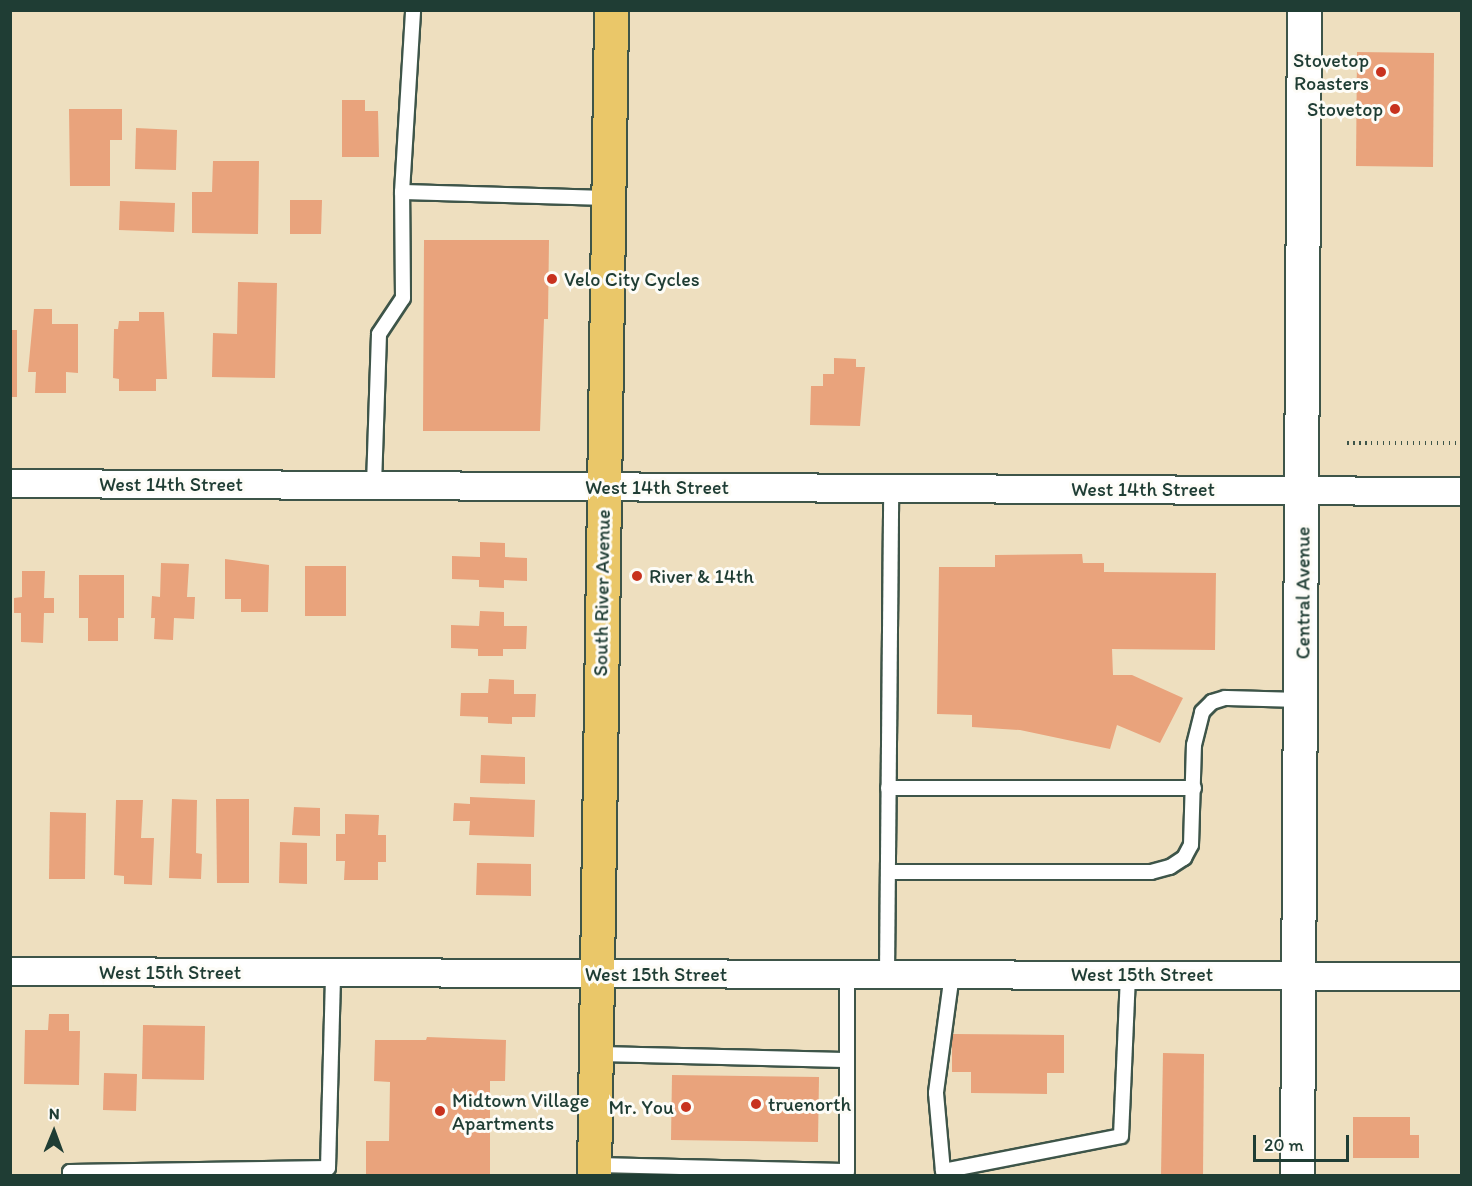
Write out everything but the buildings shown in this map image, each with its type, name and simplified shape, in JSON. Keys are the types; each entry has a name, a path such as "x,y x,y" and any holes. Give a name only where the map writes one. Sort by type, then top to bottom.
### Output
{"main road":[{"name":"South River Avenue","path":"595,1170 611,10"}],"street":[{"name":"Central Avenue","path":"1297,1176 1303,700 1304,10"},
{"name":"West 14th Street","path":"10,483 1461,491"},
{"name":"West 15th Street","path":"10,971 1461,976"}],"lane":[{"path":"374,485 379,334 403,298 402,192 413,10"},
{"path":"402,192 608,198"},
{"path":"887,974 891,488"},
{"path":"888,872 1151,872 1170,867 1184,858 1191,845 1196,727 1202,712 1212,702 1225,698 1303,700"},
{"path":"888,788 1194,788"},
{"path":"70,1176 70,1172 328,1168 333,973"},
{"path":"595,1170 847,1171 847,974"},
{"path":"952,975 936,1093 943,1171 1121,1136 1128,974"},
{"path":"597,1054 847,1060"}],"path":[{"path":"1347,443 1461,443"}],"place":[{"name":"Stovetop Roasters","path":"1381,72"},
{"name":"Stovetop","path":"1395,109"},
{"name":"Velo City Cycles","path":"552,279"},
{"name":"River & 14th","path":"637,576"},
{"name":"truenorth","path":"756,1104"},
{"name":"Mr. You","path":"686,1107"},
{"name":"Midtown Village Apartments","path":"440,1111"}]}
